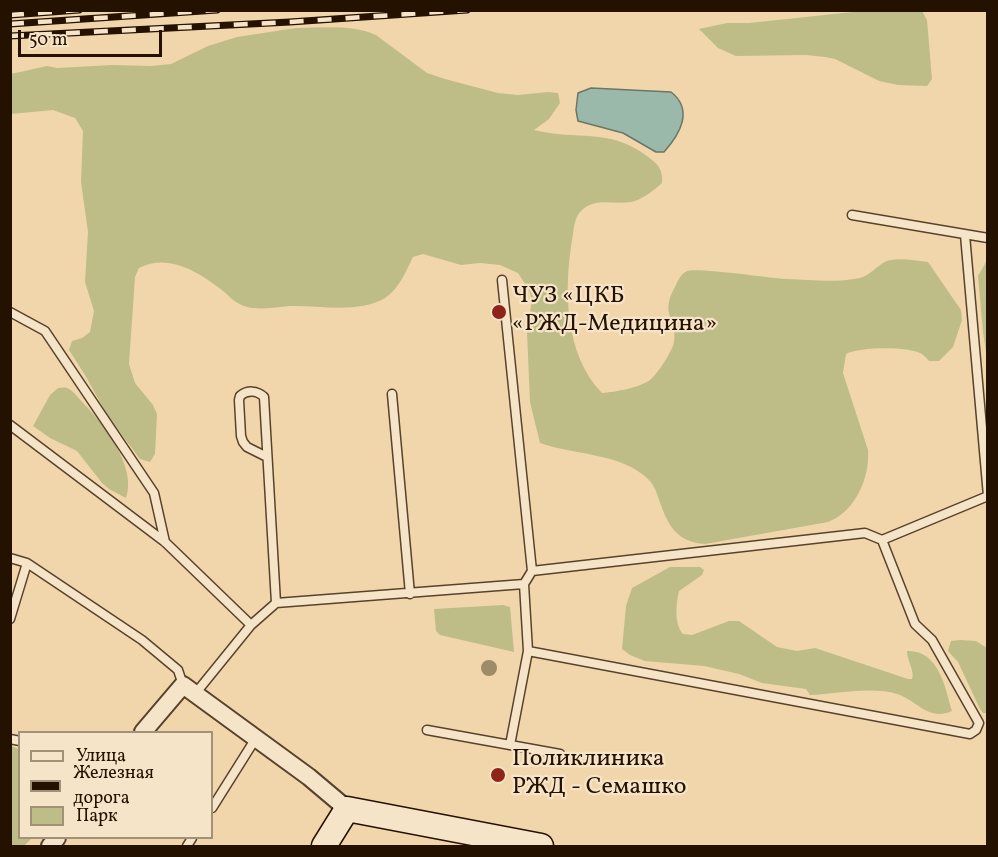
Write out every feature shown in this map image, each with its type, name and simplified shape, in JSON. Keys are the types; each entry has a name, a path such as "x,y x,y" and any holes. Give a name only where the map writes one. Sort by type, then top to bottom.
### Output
{"street":[{"path":"144,731 189,689 309,777 347,809 514,844 541,846"},
{"path":"324,846 347,809"}],"lane":[{"path":"852,215 987,238"},
{"path":"532,571 865,533 882,540 987,496 965,235"},
{"path":"502,280 532,571 524,584 528,651 510,745"},
{"path":"10,312 45,331 135,464 154,493 165,542"},
{"path":"267,457 247,447 241,436 239,400 244,393 256,392 264,397 276,603"},
{"path":"392,394 410,594"},
{"path":"10,425 165,542 251,626"},
{"path":"528,651 970,734 976,730 979,723 932,640 915,624 882,540"},
{"path":"10,558 27,563 142,640 178,670 189,689 276,603 524,584"},
{"path":"10,620 27,563"},
{"path":"427,730 560,754"},
{"path":"213,806 256,738"}],"green space":[{"path":"872,10 922,11 927,20 932,79 927,86 898,85 879,81 835,59 825,57 736,56 718,48 699,29 727,23 749,23"},
{"path":"337,27 357,29 376,35 427,73 498,93 518,95 558,93 560,103 549,119 534,130 619,141 633,147 657,164 661,170 662,183 651,192 631,202 599,203 587,206 577,216 575,224 569,259 570,320 580,360 589,377 602,393 640,385 650,380 660,368 674,342 669,310 671,295 679,279 687,271 704,270 787,279 833,281 860,278 892,260 928,262 961,310 962,320 953,347 939,361 929,361 915,351 884,348 846,354 843,373 868,450 866,472 859,493 853,502 838,517 828,522 705,544 695,543 680,536 674,531 666,517 652,484 638,471 612,460 540,443 530,402 527,332 532,300 529,290 518,273 500,265 480,263 461,265 423,254 413,257 398,285 385,298 363,306 338,308 244,306 203,277 183,267 161,263 139,268 135,277 129,364 135,383 153,405 157,414 155,454 150,462 140,459 105,411 69,350 72,341 90,332 94,311 85,282 88,232 81,182 83,131 75,118 53,110 11,114 11,74 47,66 57,68 171,64 208,46 237,37 296,28"},
{"path":"988,262 987,359 978,276"},
{"path":"58,388 67,388 74,393 109,435 123,461 127,474 126,498 102,483 77,451 50,438 33,426 50,395"},
{"path":"670,567 700,567 704,570 702,575 679,591 677,619 683,634 692,635 729,621 739,621 777,647 797,651 815,648 908,679 912,679 913,676 907,651 918,652 927,657 939,672 952,711 944,714 929,712 904,697 887,692 865,691 810,695 806,689 762,683 739,674 704,666 645,661 630,655 622,649 626,606 632,588"},
{"path":"503,605 510,607 514,652 440,635 436,631 434,609"},
{"path":"951,641 976,641 987,648 987,713 983,713 980,709 958,662 948,651"},
{"path":"11,746 18,749 18,839 31,839 24,846 11,846"}],"shaded area":[{"path":"591,88 671,92 682,106 683,114 675,138 664,152 656,152 623,133 578,121 576,110 578,93"}],"railway":[{"path":"10,15 79,10"},
{"path":"10,24 217,10"},
{"path":"10,36 290,22 467,10"}],"place":[{"name":"ЧУЗ «ЦКБ «РЖД-Медицина»","path":"499,312"},
{"name":"Поликлиника РЖД - Семашко","path":"498,775"}]}
